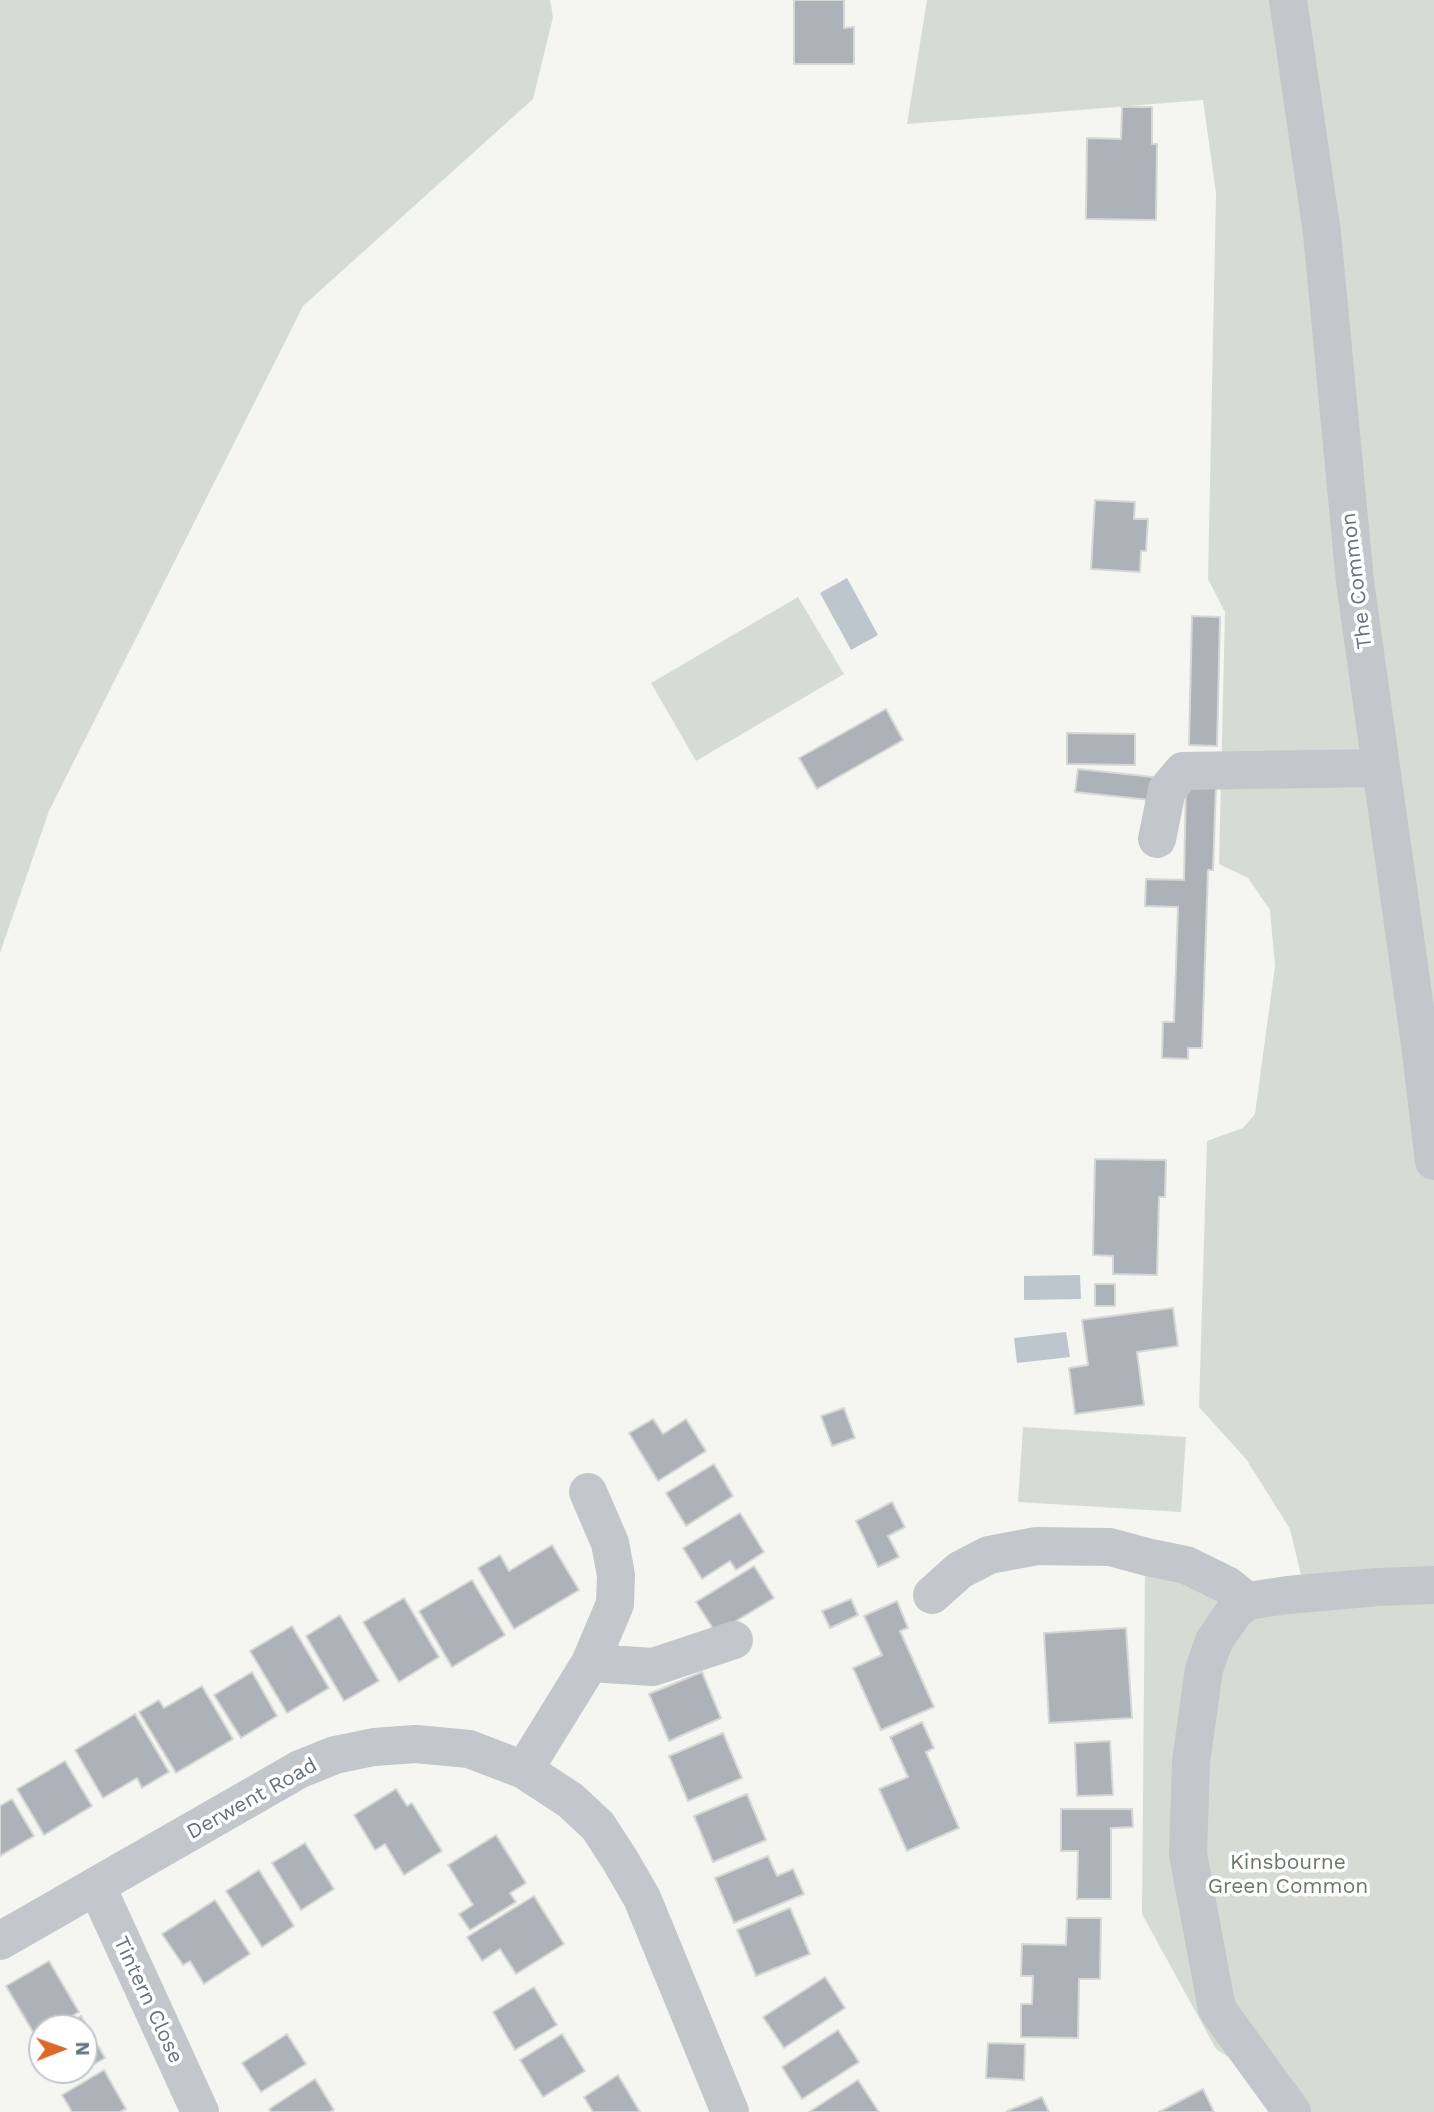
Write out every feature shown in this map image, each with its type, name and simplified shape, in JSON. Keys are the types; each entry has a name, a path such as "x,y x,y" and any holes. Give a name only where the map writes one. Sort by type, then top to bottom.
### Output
{"street":[{"name":"The Common","path":"1288,0 1322,233 1355,582 1434,1161"},
{"path":"1157,839 1167,790 1183,771 1380,768"},
{"path":"524,1770 590,1663 615,1604 617,1575 610,1543 588,1492"},
{"path":"932,1595 960,1570 989,1555 1037,1546 1110,1547 1186,1565 1227,1585 1247,1601"},
{"path":"1292,2112 1217,2009 1188,1854 1191,1762 1204,1670 1214,1641 1234,1612 1247,1601 1365,1588 1434,1585"},
{"path":"590,1663 653,1667 734,1640"},
{"name":"Derwent Road","path":"0,1941 300,1769 335,1755 374,1747 416,1744 469,1749 524,1770 570,1800 598,1826 642,1898 730,2112"},
{"name":"Tintern Close","path":"97,1887 200,2112"}],"green space":[{"path":"0,0 550,0 553,17 533,99 303,306 49,811 0,953"},
{"name":"Kinsbourne Green Common","path":"927,0 1434,0 1434,2112 1278,2112 1253,2073 1216,2049 1142,1914 1145,1568 1305,1592 1290,1529 1246,1459 1199,1407 1207,1141 1243,1128 1255,1114 1275,966 1270,910 1248,878 1219,864 1225,612 1208,579 1216,193 1203,100 907,124"},
{"path":"798,597 844,674 696,761 651,683"},
{"path":"1023,1427 1186,1437 1181,1512 1018,1502"}],"shaded area":[{"path":"847,578 878,635 851,650 820,593"},
{"path":"1080,1275 1081,1299 1024,1300 1024,1276"},
{"path":"1066,1332 1070,1357 1017,1363 1014,1338"}],"building":[{"path":"794,0 844,0 844,28 854,27 854,64 794,64"},
{"path":"1122,107 1152,107 1152,144 1157,144 1156,220 1086,219 1087,138 1121,139"},
{"path":"1095,500 1135,502 1134,519 1148,519 1146,551 1141,551 1140,572 1091,569"},
{"path":"1192,616 1220,617 1217,746 1189,745"},
{"path":"886,709 903,740 817,789 799,758"},
{"path":"1067,733 1135,734 1135,765 1067,764"},
{"path":"1078,769 1153,777 1150,800 1075,792"},
{"path":"1186,784 1216,784 1213,870 1208,870 1202,1048 1188,1048 1188,1059 1162,1058 1163,1022 1174,1022 1178,907 1145,906 1146,879 1184,880"},
{"path":"1095,1159 1166,1160 1165,1197 1159,1197 1157,1275 1113,1274 1113,1256 1093,1255"},
{"path":"1095,1284 1115,1284 1115,1306 1095,1306"},
{"path":"1173,1308 1178,1346 1137,1352 1144,1405 1075,1414 1069,1368 1088,1365 1082,1320"},
{"path":"844,1408 855,1438 832,1446 821,1416"},
{"path":"653,1419 663,1434 686,1419 706,1451 658,1481 629,1433"},
{"path":"714,1464 733,1496 686,1526 666,1493"},
{"path":"892,1502 905,1527 888,1536 899,1557 878,1567 856,1521"},
{"path":"740,1513 764,1552 736,1570 730,1561 702,1579 683,1548"},
{"path":"552,1545 579,1590 514,1629 478,1568 500,1555 509,1571"},
{"path":"754,1566 774,1598 716,1633 696,1602"},
{"path":"472,1580 505,1635 452,1667 419,1611"},
{"path":"404,1598 439,1657 399,1682 363,1622"},
{"path":"851,1599 858,1615 830,1628 822,1611"},
{"path":"897,1601 908,1628 900,1631 934,1707 881,1730 853,1668 882,1655 864,1616"},
{"path":"340,1615 379,1681 344,1701 306,1636"},
{"path":"292,1626 329,1688 287,1713 250,1651"},
{"path":"1126,1628 1132,1718 1049,1723 1044,1633"},
{"path":"252,1672 277,1716 241,1738 214,1695"},
{"path":"702,1672 721,1718 669,1741 649,1694"},
{"path":"202,1686 233,1739 176,1773 139,1712 159,1700 164,1708"},
{"path":"135,1714 169,1772 142,1788 137,1778 103,1798 75,1750"},
{"path":"922,1722 934,1748 926,1752 959,1828 907,1851 879,1789 908,1777 890,1737"},
{"path":"723,1733 742,1778 688,1801 669,1756"},
{"path":"1110,1741 1113,1795 1077,1796 1075,1743"},
{"path":"65,1761 92,1806 44,1835 17,1789"},
{"path":"396,1789 407,1806 412,1803 442,1851 404,1875 385,1844 375,1850 354,1815"},
{"path":"747,1794 766,1840 713,1862 694,1816"},
{"path":"12,1799 34,1836 0,1856 0,1806"},
{"path":"1061,1809 1132,1809 1133,1827 1111,1828 1111,1899 1077,1899 1078,1851 1061,1851"},
{"path":"496,1835 526,1883 510,1893 516,1902 470,1930 459,1914 473,1905 448,1865"},
{"path":"305,1843 334,1889 301,1910 272,1863"},
{"path":"768,1856 777,1876 793,1869 804,1894 734,1923 715,1878"},
{"path":"259,1870 294,1926 262,1947 226,1891"},
{"path":"534,1896 564,1944 516,1974 500,1949 482,1961 467,1937"},
{"path":"215,1900 250,1954 204,1984 190,1961 183,1965 162,1934"},
{"path":"790,1908 810,1954 756,1976 737,1930"},
{"path":"1067,1918 1101,1918 1100,1979 1079,1979 1078,2038 1021,2037 1021,2004 1032,2004 1033,1976 1021,1976 1022,1944 1066,1945"},
{"path":"49,1961 79,2012 28,2014 28,2023 6,1986"},
{"path":"825,1977 845,2008 784,2048 763,2017"},
{"path":"534,1987 557,2025 515,2050 493,2012"},
{"path":"838,2030 859,2062 802,2099 782,2067"},
{"path":"287,2034 306,2064 261,2092 242,2063"},
{"path":"562,2034 585,2071 543,2097 520,2060"},
{"path":"988,2043 1025,2044 1024,2080 986,2078"},
{"path":"98,2046 105,2058 98,2062"},
{"path":"104,2070 126,2109 120,2112 72,2112 62,2095 80,2084 98,2084 98,2074"},
{"path":"618,2075 640,2112 593,2112 584,2097"},
{"path":"315,2079 334,2110 271,2112 269,2109"},
{"path":"858,2080 879,2112 809,2112"},
{"path":"1203,2089 1214,2112 1159,2112"},
{"path":"1042,2097 1049,2112 1007,2112 1007,2111"}]}
